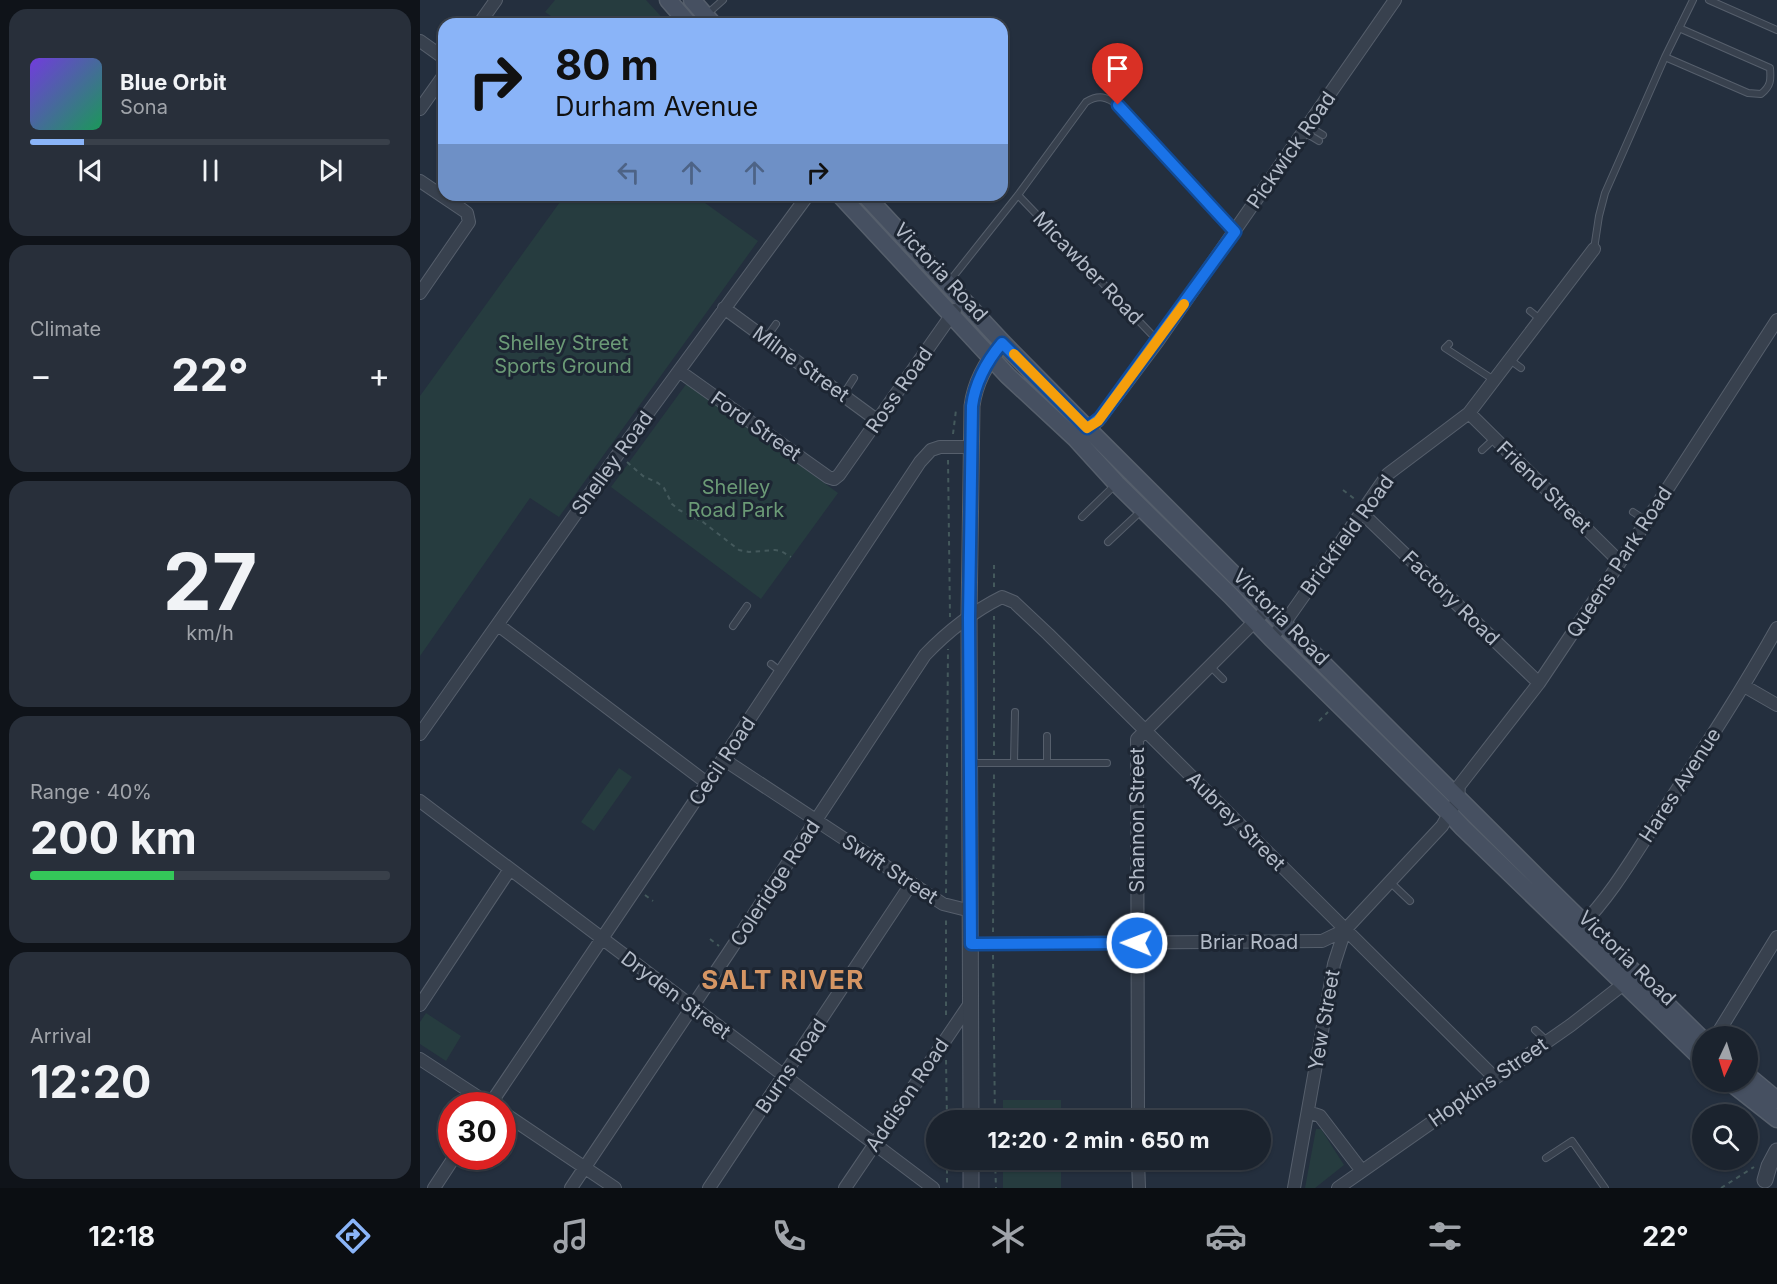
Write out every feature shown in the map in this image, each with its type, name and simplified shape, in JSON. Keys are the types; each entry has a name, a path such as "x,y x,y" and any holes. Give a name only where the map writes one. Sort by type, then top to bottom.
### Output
{"main road":[{"path":"668,0 684,18"},
{"path":"692,0 703,18"},
{"name":"Victoria Road","path":"845,201 1008,376 1081,434 1117,484 1231,596 1261,615 1283,625 1454,806 1509,874 1579,929 1630,979 1692,1048"},
{"name":"Victoria Road","path":"871,201 1002,343 1081,434 1261,615 1271,638 1454,806"},
{"name":"Victoria Road","path":"1630,979 1692,1031"},
{"path":"1758,1085 1777,1101"},
{"path":"1743,1092 1777,1119"}],"street":[{"path":"483,18 496,0"},
{"name":"Pickwick Road","path":"1081,434 1098,421 1158,340 1395,0"},
{"path":"420,41 438,54"},
{"path":"420,109 438,84"},
{"path":"420,181 438,193"},
{"path":"420,293 467,227 469,218 463,210 450,201"},
{"name":"Shelley Road","path":"420,735 618,454 804,201"},
{"name":"Brickfield Road","path":"1271,638 1283,625 1388,474 1469,413 1594,249"},
{"name":"Ross Road","path":"834,479 963,300"},
{"name":"Milne Street","path":"724,308 878,421"},
{"name":"Queens Park Road","path":"1345,930 1442,826 1454,806 1459,786 1539,683 1777,320"},
{"path":"971,1110 969,618 972,406 974,393 991,357 1002,343"},
{"name":"Ford Street","path":"679,371 834,479"},
{"name":"Friend Street","path":"1469,413 1620,562"},
{"name":"Cecil Road","path":"499,1092 723,759 776,668 920,462 931,450 940,447 972,447"},
{"name":"Factory Road","path":"1362,513 1539,683"},
{"name":"Aubrey Street","path":"994,601 1002,597 1014,602 1494,1077"},
{"path":"969,618 994,601"},
{"name":"Shannon Street","path":"1138,1110 1137,739 1261,615"},
{"name":"Coleridge Road","path":"571,1188 925,655 942,637 969,618"},
{"path":"498,625 707,783"},
{"name":"Hares Avenue","path":"1579,929 1593,915 1628,865 1744,686 1777,628"},
{"path":"1744,686 1777,705"},
{"name":"Swift Street","path":"723,759 911,884 946,905 971,911"},
{"name":"Dryden Street","path":"420,802 933,1188"},
{"path":"420,1005 510,869"},
{"name":"Burns Road","path":"709,1188 911,884"},
{"name":"Briar Road","path":"971,944 1322,941 1345,930"},
{"name":"Yew Street","path":"1294,1188 1334,964 1345,930"},
{"path":"1722,1026 1777,938"},
{"name":"Hopkins Street","path":"1338,1188 1630,979"},
{"name":"Addison Road","path":"845,1188 971,1002"},
{"path":"420,1059 470,1092"},
{"path":"1308,1112 1320,1116 1362,1171"},
{"path":"516,1121 615,1188"},
{"path":"1765,1180 1777,1151"},
{"path":"434,1188 446,1170"},
{"path":"970,1188 971,1170"},
{"path":"1138,1170 1139,1188"}],"lane":[{"path":"708,18 723,0"},
{"path":"1594,249 1605,193 1678,28 1694,0"},
{"path":"1709,0 1777,30"},
{"path":"1665,57 1748,93 1761,94 1768,88 1771,80 1770,68 1678,28"},
{"path":"936,298 1018,195 1086,102 1092,98 1103,97 1118,105 1235,232"},
{"path":"1306,129 1321,138"},
{"name":"Micawber Road","path":"1018,195 1158,340"},
{"path":"860,217 868,201"},
{"path":"1530,310 1540,319"},
{"path":"766,338 776,324"},
{"path":"1449,344 1446,348 1494,380"},
{"path":"1510,360 1521,368"},
{"path":"843,395 854,378"},
{"path":"1482,450 1495,438"},
{"path":"1082,517 1117,484"},
{"path":"1108,543 1143,509"},
{"path":"1633,512 1647,521"},
{"path":"744,626 735,623 747,606"},
{"path":"1209,666 1223,679"},
{"path":"1014,763 1015,712"},
{"path":"1047,736 1047,763"},
{"path":"970,763 1107,763"},
{"path":"1390,882 1410,901"},
{"path":"1535,1030 1546,1041"},
{"path":"1546,1158 1572,1140 1605,1188"}],"path":[{"path":"947,1110 948,456 955,427 957,403"},
{"path":"618,454 643,476 664,488 672,504 679,510 703,522 739,550 749,552 775,550 791,557"},
{"path":"994,565 995,1110"},
{"path":"1319,721 1329,712"},
{"path":"1721,1188 1761,1164"},
{"path":"947,1170 947,1186"},
{"path":"995,1170 996,1188"}],"green space":[{"path":"555,0 646,0 662,18 554,18 545,12"},
{"name":"Shelley Street Sports Ground","path":"561,201 702,201 758,241 559,517 530,498 420,656 420,396"},
{"name":"Shelley Road Park","path":"687,383 838,493 761,599 611,487"},
{"path":"619,768 632,777 594,831 581,822"},
{"path":"426,1013 461,1036 446,1061 420,1044 420,1022"},
{"path":"1003,1100 1061,1100 1061,1110 1003,1110"},
{"path":"1316,1129 1321,1129 1344,1165 1315,1188 1305,1188"},
{"path":"1003,1170 1061,1170 1061,1188 1003,1188"}],"slow traffic":[{"path":"1014,354 1087,428 1098,421 1184,304"}],"district":[{"name":"SALT RIVER","path":"783,979"}],"route":[{"path":"1118,105 1235,232 1098,421 1087,428 1002,343 991,357 978,382 972,406 969,618 971,944 1137,943"}]}
